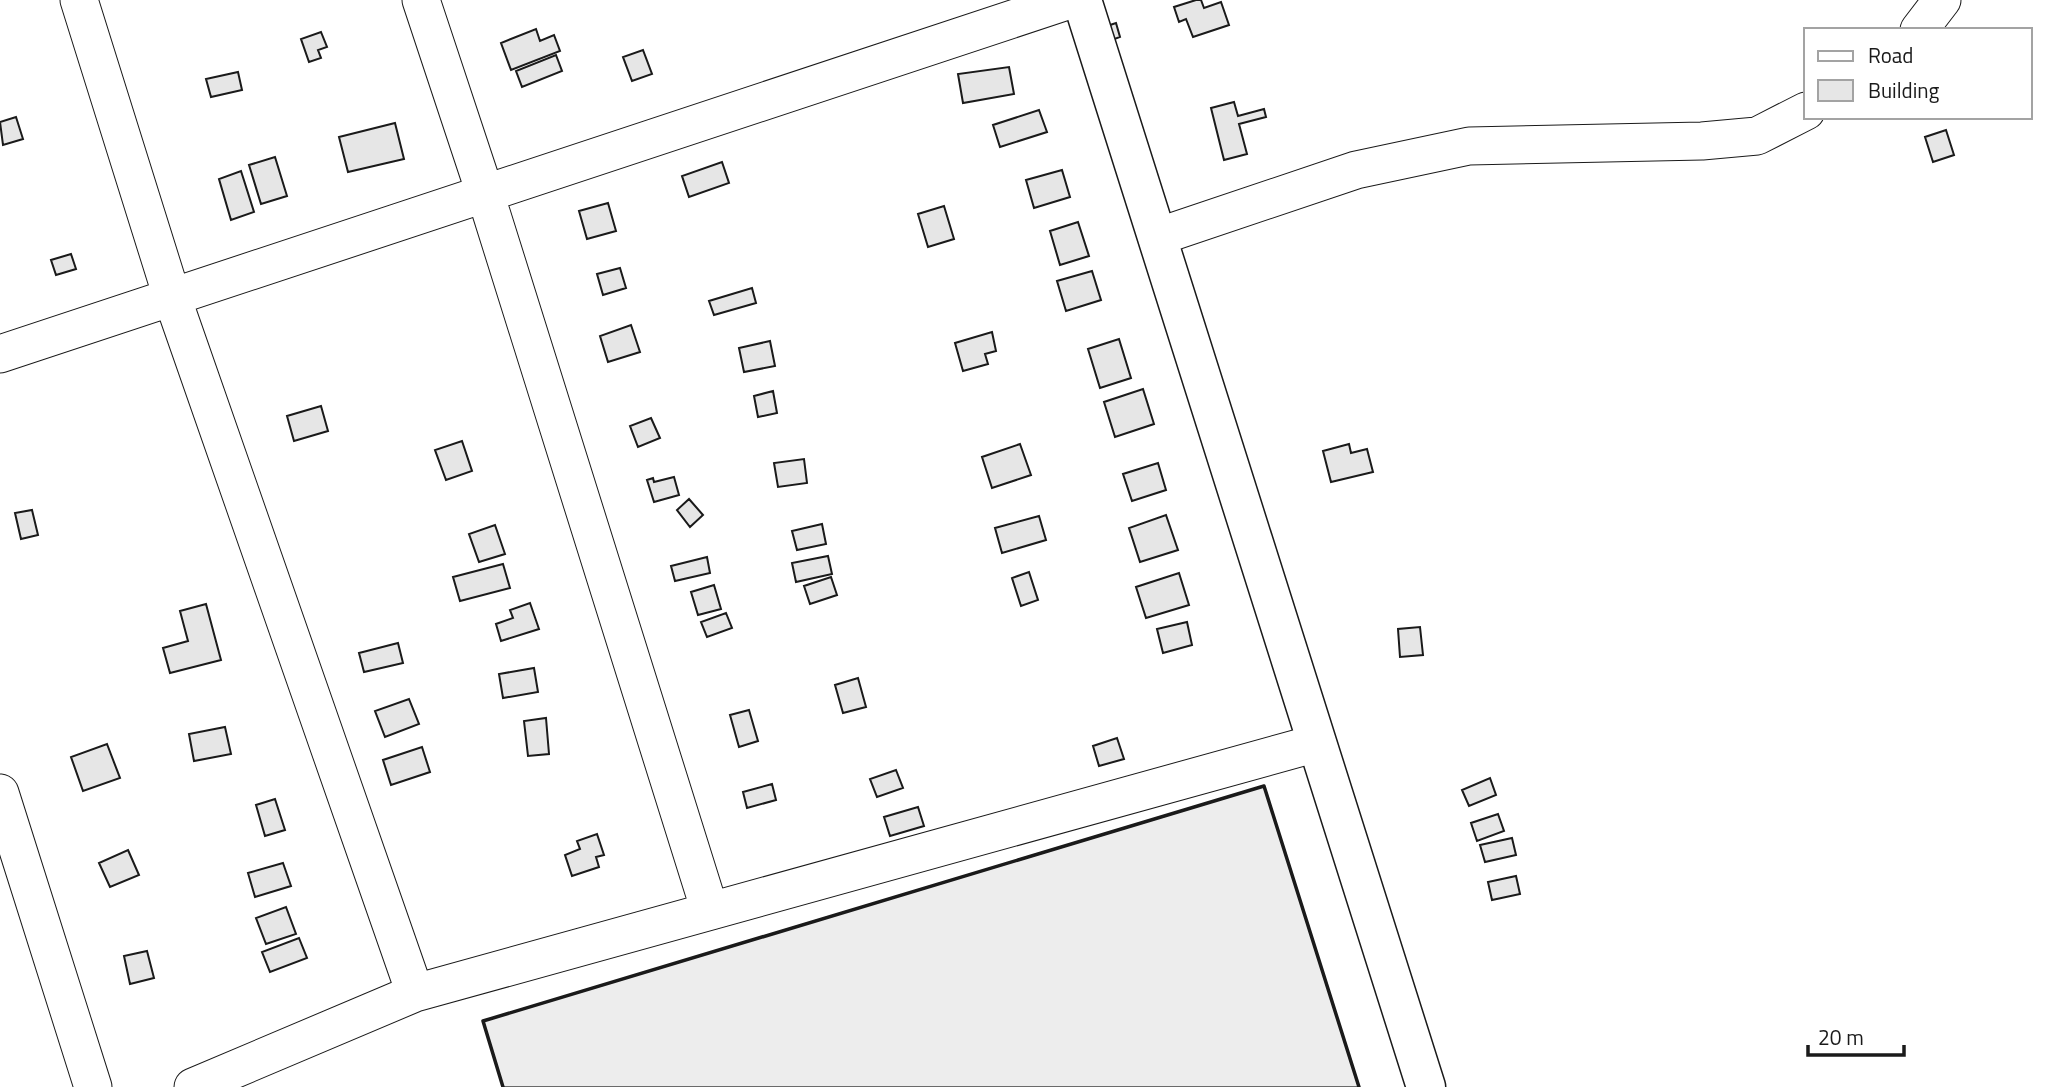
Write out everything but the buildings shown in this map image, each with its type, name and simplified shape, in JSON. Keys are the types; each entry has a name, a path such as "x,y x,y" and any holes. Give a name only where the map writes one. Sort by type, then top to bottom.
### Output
{"main road":[{"path":"1082,0 1426,1087"}],"street":[{"path":"79,0 172,297 415,993"},
{"path":"421,0 485,193 710,911"},
{"path":"0,354 1070,0"},
{"path":"1921,28 1942,0"},
{"path":"1157,237 1356,170 1469,146 1702,141 1757,136 1804,112"},
{"path":"193,1087 415,993 1317,743"},
{"path":"0,793 93,1087"}],"shaded area":[{"path":"1264,786 1359,1087 503,1087 483,1021"}],"wall":[{"path":"503,1087 483,1021 1264,786 1359,1087"}]}
